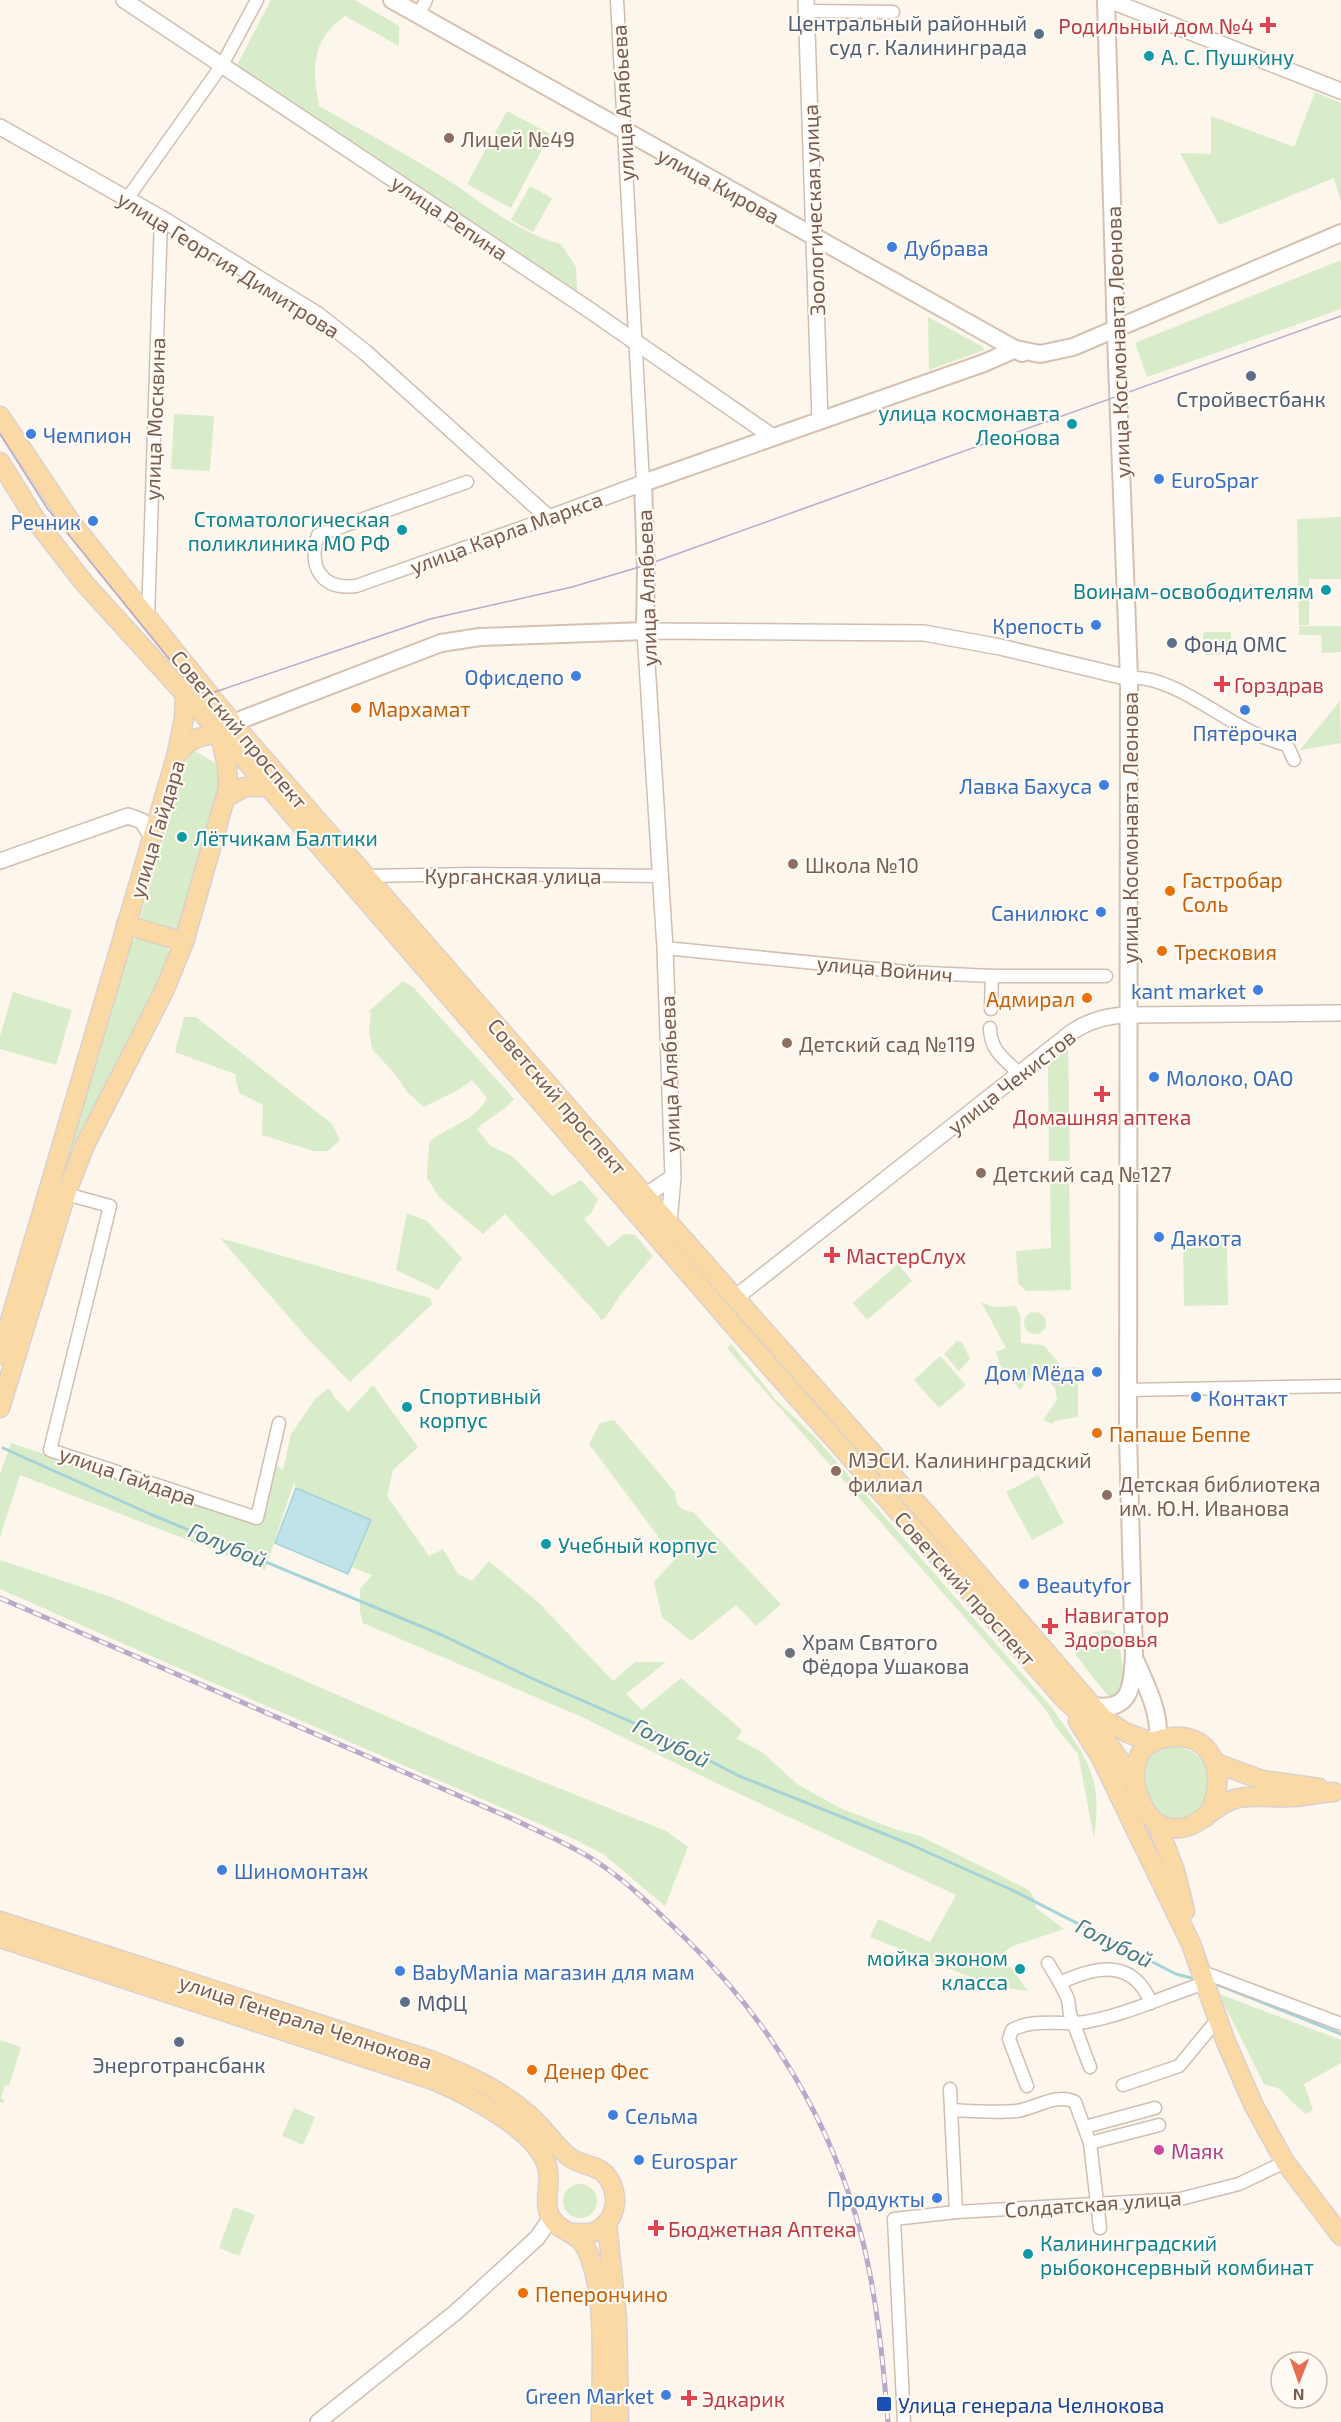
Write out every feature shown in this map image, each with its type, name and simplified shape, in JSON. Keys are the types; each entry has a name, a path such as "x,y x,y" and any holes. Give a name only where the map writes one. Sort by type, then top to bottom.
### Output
{"main road":[{"name":"улица Кирова","path":"392,0 624,132 1016,349"},
{"name":"улица Космонавта Леонова","path":"1093,1706 1102,1708 1119,1704 1126,1696 1132,1688 1134,1656 1128,1390 1129,678 1116,333 1108,0"},
{"path":"1016,349 1040,354 1057,352 1116,333 1341,233"},
{"path":"1116,333 1140,329 1341,243"},
{"name":"улица Карла Маркса","path":"642,483 984,363 1016,349"},
{"name":"Советский проспект","path":"0,416 63,513 148,620 268,787 740,1333 1067,1702 1101,1758 1191,1944 1204,1980 1216,2025 1254,2106 1285,2162 1341,2236"},
{"name":"Советский проспект","path":"0,462 39,525 63,557 185,696 227,729 365,876 924,1510 1093,1706 1116,1728 1154,1741"},
{"name":"улица Алябьева","path":"642,483 646,570 645,631"},
{"path":"0,1408 66,1194 85,1144 164,991 184,942 226,798 227,729 254,715 441,643 480,637 645,631"},
{"path":"176,757 184,718 185,696"},
{"name":"улица Гайдара","path":"0,1356 176,757 188,742 200,736 227,729"},
{"path":"226,798 244,787 268,787"},
{"path":"126,925 184,942"},
{"name":"улица Космонавта Леонова","path":"1134,1656 1155,1707 1159,1724 1154,1741"},
{"name":"Советский проспект","path":"1067,1702 1086,1716 1114,1751 1134,1783"},
{"path":"1206,1817 1214,1805 1216,1795 1216,1763 1205,1746 1190,1738 1173,1736 1154,1741 1141,1753 1136,1766 1134,1783 1147,1813 1157,1824 1171,1828 1190,1827 1237,1798 1294,1797 1337,1792"},
{"path":"1216,1763 1262,1780 1337,1792"},
{"name":"Советский проспект","path":"1157,1824 1175,1871 1191,1944"},
{"name":"улица Генерала Челнокова","path":"0,1921 328,2036 471,2097 496,2112 528,2139 545,2160 549,2170 548,2194 561,2227"},
{"name":"улица Генерала Челнокова","path":"0,1938 328,2036 430,2060 481,2082 530,2116 565,2154 604,2172 614,2188 616,2200 607,2223 617,2320 619,2422"},
{"path":"548,2194 556,2176 572,2167 587,2166"},
{"path":"561,2227 593,2232 607,2223"},
{"path":"561,2227 584,2243 589,2254 598,2298 601,2422"}],"street":[{"name":"улица Репина","path":"124,0 635,341 773,437"},
{"path":"127,199 222,65 257,0"},
{"path":"418,16 426,0"},
{"name":"улица Алябьева","path":"617,0 642,483"},
{"path":"1108,0 1341,91"},
{"path":"806,6 892,12"},
{"name":"Зоологическая улица","path":"806,6 820,421"},
{"name":"улица Георгия Димитрова","path":"0,128 161,218 318,315 366,352 549,518"},
{"name":"улица Москвина","path":"148,620 161,218"},
{"name":"улица Карла Маркса","path":"467,482 318,535 315,546 316,567 321,577 342,587 356,586 642,483"},
{"path":"645,631 924,633 1000,647 1129,678 1144,677 1163,684 1245,729 1287,745 1294,760"},
{"name":"улица Алябьева","path":"645,631 665,948 673,1177 669,1223"},
{"path":"0,861 128,816 142,821 152,837"},
{"name":"Курганская улица","path":"365,876 662,876"},
{"name":"улица Войнич","path":"665,948 906,972 992,976 1106,976"},
{"path":"991,1009 992,976"},
{"name":"улица Чекистов","path":"735,1298 1071,1032 1093,1020 1110,1015 1341,1013"},
{"path":"990,1028 990,1040 995,1050 1020,1074"},
{"name":"улица Алябьева","path":"645,1196 673,1177"},
{"name":"улица Гайдара","path":"66,1194 110,1206 50,1450 257,1518 279,1423"},
{"path":"1128,1390 1341,1386"},
{"path":"1048,1963 1068,1999 1090,2067"},
{"path":"1060,1983 1086,1971 1113,1970 1140,1981 1151,2002"},
{"path":"1027,2086 1009,2039 1012,2030 1034,2021 1074,2022 1113,2015 1204,1980 1341,2024"},
{"path":"1123,2085 1179,2066 1216,2025"},
{"path":"950,2089 956,2212"},
{"path":"951,2110 1018,2111 1042,2103 1069,2099 1074,2102 1090,2143 1100,2228"},
{"path":"1085,2127 1155,2108"},
{"path":"1090,2143 1159,2125"},
{"name":"Солдатская улица","path":"904,2422 894,2219 956,2212 1180,2199 1239,2184 1285,2162"},
{"path":"318,2422 456,2312 537,2238 561,2227"}],"green space":[{"path":"271,0 355,0 399,26 399,46 345,16 334,25 320,45 317,56 315,79 319,106 430,169 530,233 561,244 576,267 577,291 296,110 277,91 236,67"},
{"path":"1315,92 1341,103 1341,202 1334,178 1219,225 1180,153 1211,154 1211,116 1294,147"},
{"path":"507,111 550,134 511,208 467,184"},
{"path":"530,186 552,198 533,232 511,220"},
{"path":"1341,260 1341,309 1147,377 1135,343"},
{"path":"928,317 983,347 984,350 929,370"},
{"path":"174,414 214,416 210,471 171,469"},
{"path":"1341,517 1341,579 1309,579 1309,625 1299,625 1297,519"},
{"path":"1299,626 1341,626 1341,652 1322,653 1321,635 1299,635"},
{"path":"1205,632 1231,632 1232,652 1206,655 1203,652"},
{"path":"1340,701 1341,743 1300,750"},
{"path":"193,750 217,764 220,799 178,934 139,923 187,761"},
{"path":"139,937 165,944 171,955 74,1156 67,1154 130,942"},
{"path":"403,981 413,987 514,1099 477,1129 491,1146 512,1156 552,1196 581,1180 598,1199 591,1213 584,1219 608,1247 624,1234 635,1235 653,1256 621,1294 605,1318 601,1320 505,1214 483,1234 439,1197 427,1178 429,1142 476,1113 487,1098 472,1080 424,1107 408,1093 395,1074 372,1049 369,1030 371,1013 368,1012"},
{"path":"13,992 72,1010 56,1065 0,1049 0,1036"},
{"path":"184,1017 196,1017 332,1124 340,1140 328,1151 314,1151 262,1135 263,1105 239,1093 235,1074 175,1052"},
{"path":"1068,1049 1070,1161 1049,1161 1048,1065"},
{"path":"1050,1178 1069,1178 1071,1290 1026,1291 1018,1283 1016,1251 1051,1248"},
{"path":"407,1213 427,1221 462,1258 438,1290 396,1270"},
{"path":"220,1238 430,1298 432,1304 350,1382 309,1340"},
{"path":"1183,1239 1227,1239 1228,1305 1184,1306"},
{"path":"898,1264 912,1281 867,1320 853,1303"},
{"path":"981,1302 994,1307 1016,1306 1020,1315 1021,1343 1043,1345 1058,1362 1058,1368 1078,1367 1078,1417 1054,1421 1053,1424 1043,1420 1057,1400 1055,1388 1037,1367 1020,1390 1000,1365 996,1352 1006,1348"},
{"path":"1035,1312 1043,1315 1046,1323 1043,1331 1035,1334 1027,1331 1024,1323 1027,1315"},
{"path":"957,1341 962,1342 970,1359 959,1371 944,1354"},
{"path":"731,1344 776,1400 815,1437 1052,1708 1090,1768 1096,1798 1094,1838 1078,1754 1055,1726 1047,1711 727,1348"},
{"path":"940,1356 966,1385 939,1408 914,1380"},
{"path":"373,1385 418,1447 393,1470 387,1496 429,1556 443,1549 458,1574 472,1581 489,1561 539,1603 613,1681 635,1662 666,1662 626,1694 642,1710 681,1678 742,1730 737,1739 762,1752 797,1784 838,1807 894,1829 920,1836 1029,1890 1036,1908 1064,1929 1013,1946 1001,1954 1028,1991 993,1986 870,1937 878,1919 930,1942 956,1895 714,1782 582,1717 363,1623 360,1612 360,1589 372,1575 352,1567 371,1520 296,1488 294,1482 265,1570 20,1475 0,1537 0,1474 11,1443 260,1526 275,1464 283,1470 291,1434 316,1398 329,1388 348,1412"},
{"path":"614,1420 675,1492 679,1506 693,1512 781,1604 756,1626 736,1605 691,1641 662,1617 654,1582 675,1559 589,1444 600,1423"},
{"path":"1038,1475 1064,1523 1032,1540 1006,1492"},
{"path":"0,1560 114,1598 476,1755 666,1831 688,1847 665,1906 603,1854 574,1839 0,1589"},
{"path":"1108,1630 1117,1634 1126,1685 1122,1693 1113,1698 1107,1695 1076,1655 1075,1647 1096,1632"},
{"path":"1166,1745 1183,1748 1197,1755 1203,1761 1210,1776 1210,1785 1203,1808 1183,1821 1162,1818 1148,1801 1145,1790 1143,1779 1147,1759 1153,1752"},
{"path":"1219,1994 1341,2040 1341,2063 1304,2084 1313,2110 1306,2114 1280,2089 1264,2084"},
{"path":"0,2040 21,2047 9,2086 5,2085 1,2098 5,2100 3,2103 0,2102"},
{"path":"294,2108 315,2117 303,2145 282,2136"},
{"path":"580,2184 592,2189 597,2201 592,2213 580,2218 568,2213 563,2201 568,2189"},
{"path":"234,2207 255,2215 239,2256 219,2248"}],"water":[{"path":"296,1488 371,1520 348,1574 275,1543"}],"waterway":[{"name":"Голубой","path":"3,1448 150,1514 442,1635 531,1678 661,1735 739,1776 907,1843 1012,1890 1176,1974 1195,1979"},
{"name":"Голубой","path":"1211,1982 1341,2034"}],"tram line":[{"path":"0,434 47,508 188,682 200,692 209,694 430,619 572,587 646,565 1341,316"}],"railway":[{"path":"0,1598 564,1843 618,1877 652,1906 715,1969 743,2002 770,2038 815,2113 849,2195 862,2238 879,2330 888,2422"}],"place":[{"name":"Родильный дом №4","path":"1268,25"},
{"name":"Центральный районный суд г. Калининграда","path":"1039,34"},
{"name":"А. С. Пушкину","path":"1149,56"},
{"name":"Лицей №49","path":"449,138"},
{"name":"Дубрава","path":"892,247"},
{"name":"Стройвестбанк","path":"1251,376"},
{"name":"улица космонавта Леонова","path":"1072,424"},
{"name":"Чемпион","path":"31,434"},
{"name":"EuroSpar","path":"1159,479"},
{"name":"Речник","path":"93,521"},
{"name":"Стоматологическая поликлиника МО РФ","path":"402,530"},
{"name":"Воинам-освободителям","path":"1326,590"},
{"name":"Крепость","path":"1096,625"},
{"name":"Фонд ОМС","path":"1172,643"},
{"name":"Офисдепо","path":"576,676"},
{"name":"Горздрав","path":"1222,684"},
{"name":"Мархамат","path":"356,708"},
{"name":"Пятёрочка","path":"1245,710"},
{"name":"Лавка Бахуса","path":"1104,785"},
{"name":"Лётчикам Балтики","path":"182,837"},
{"name":"Школа №10","path":"793,864"},
{"name":"Гастробар Соль","path":"1170,891"},
{"name":"Санилюкс","path":"1101,912"},
{"name":"Тресковия","path":"1162,951"},
{"name":"kant market","path":"1258,990"},
{"name":"Адмирал","path":"1087,998"},
{"name":"Детский сад №119","path":"787,1043"},
{"name":"Молоко, ОАО","path":"1154,1077"},
{"name":"Домашняя аптека","path":"1102,1094"},
{"name":"Детский сад №127","path":"981,1173"},
{"name":"Дакота","path":"1159,1237"},
{"name":"МастерСлух","path":"832,1255"},
{"name":"Дом Мёда","path":"1097,1372"},
{"name":"Контакт","path":"1196,1397"},
{"name":"Спортивный корпус","path":"407,1407"},
{"name":"Папаше Беппе","path":"1097,1433"},
{"name":"МЭСИ. Калининградский филиал","path":"836,1471"},
{"name":"Детская библиотека им. Ю.Н. Иванова","path":"1107,1495"},
{"name":"Учебный корпус","path":"546,1544"},
{"name":"Beautyfor","path":"1024,1584"},
{"name":"Навигатор Здоровья","path":"1050,1626"},
{"name":"Храм Святого Фёдора Ушакова","path":"790,1653"},
{"name":"Шиномонтаж","path":"222,1870"},
{"name":"мойка эконом класса","path":"1020,1969"},
{"name":"BabyMаnia магазин для мам","path":"400,1971"},
{"name":"МФЦ","path":"405,2002"},
{"name":"Энерготрансбанк","path":"179,2042"},
{"name":"Денер Фес","path":"532,2070"},
{"name":"Сельма","path":"613,2115"},
{"name":"Маяк","path":"1159,2150"},
{"name":"Eurospar","path":"639,2160"},
{"name":"Продукты","path":"937,2198"},
{"name":"Бюджетная Аптека","path":"656,2228"},
{"name":"Калининградский рыбоконсервный комбинат","path":"1028,2254"},
{"name":"Пеперончино","path":"523,2293"},
{"name":"Green Market","path":"666,2395"},
{"name":"Эдкарик","path":"689,2398"},
{"name":"Улица генерала Челнокова","path":"884,2404"}]}
